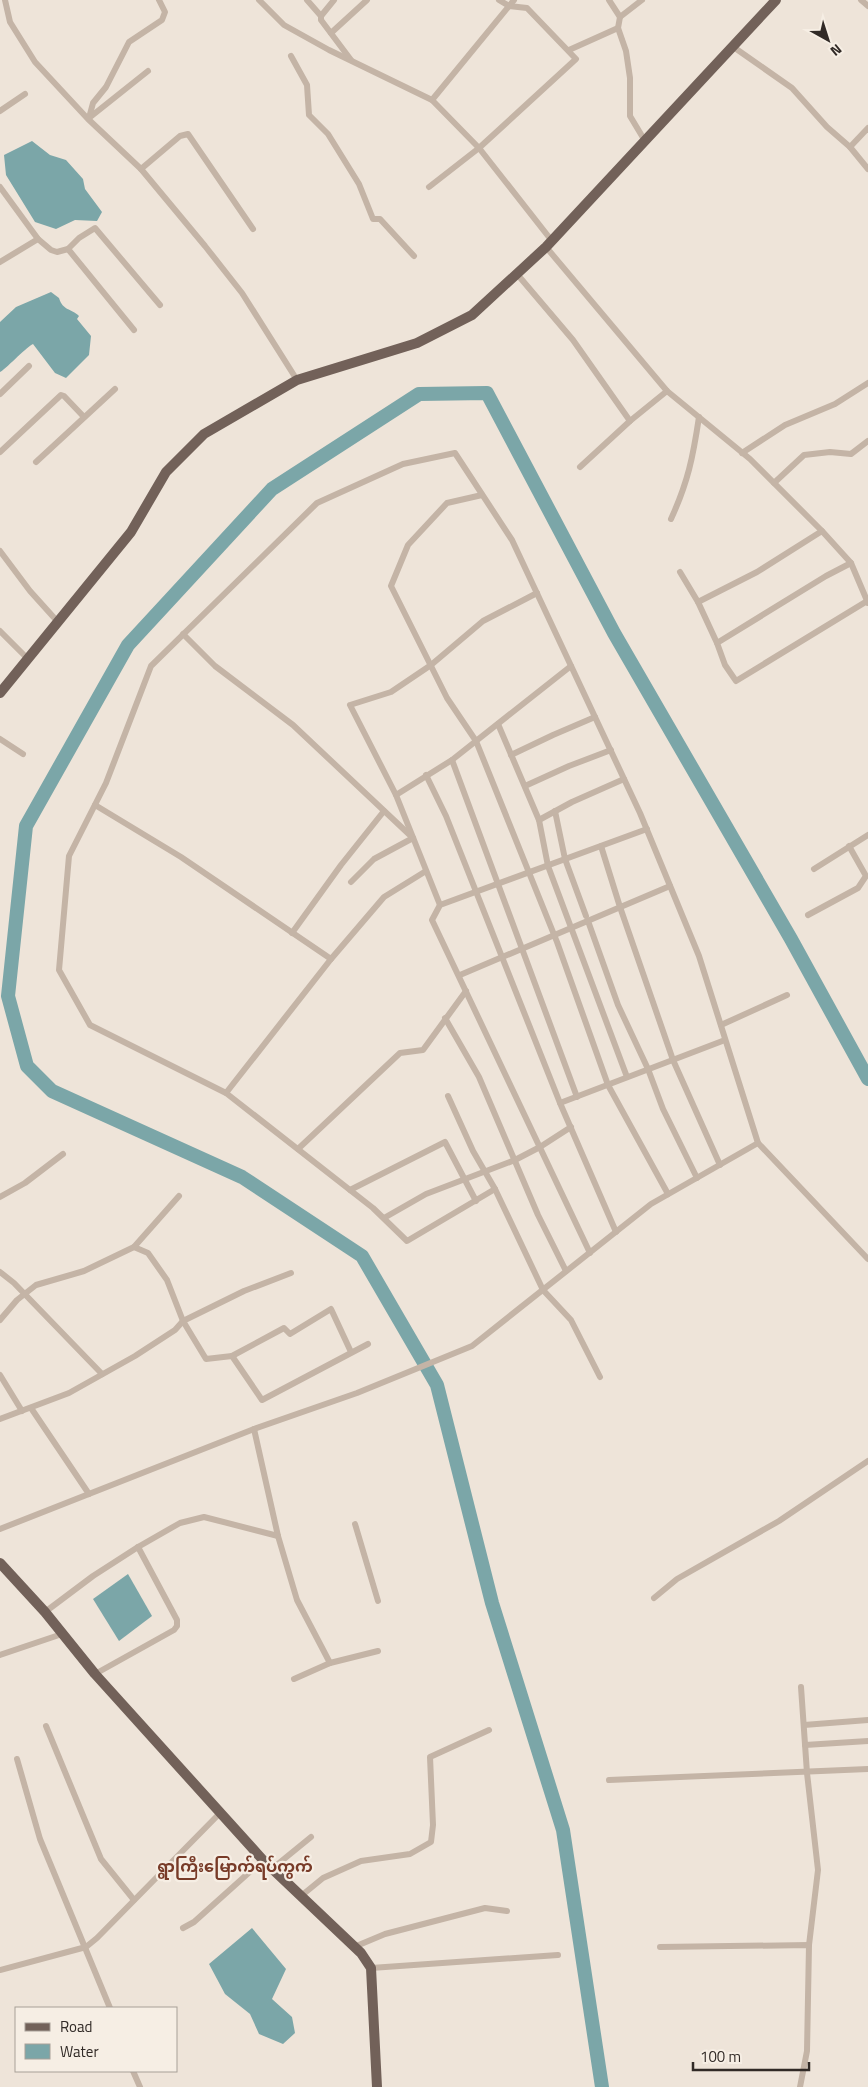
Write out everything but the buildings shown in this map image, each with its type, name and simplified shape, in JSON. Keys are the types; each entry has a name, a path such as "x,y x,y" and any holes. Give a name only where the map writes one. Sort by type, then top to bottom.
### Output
{"main road":[{"path":"0,693 131,532 166,472 204,434 297,380 417,344 472,315 549,244 776,0"},
{"path":"0,1563 45,1612 95,1674 263,1860 354,1947 371,1968 377,2087"}],"street":[{"path":"5,0 10,22 35,62 89,119 141,169 242,293 297,380"},
{"path":"89,119 93,103 106,87 129,42 162,20 165,12 159,0"},
{"path":"259,0 284,25 432,100 479,148 549,244 667,391 742,453 822,531 851,563 868,602 736,681 725,665 698,602 680,572"},
{"path":"307,0 321,16 321,20 352,61"},
{"path":"321,16 334,0"},
{"path":"331,33 367,0"},
{"path":"429,187 479,148 576,59 528,8 509,6 499,0"},
{"path":"432,100 514,0"},
{"path":"609,0 620,17"},
{"path":"642,0 620,17 618,28 626,51 630,78 630,116 644,141"},
{"path":"860,0 868,5"},
{"path":"0,15 7,9"},
{"path":"569,50 618,28"},
{"path":"732,46 792,88 827,127 850,146 868,169"},
{"path":"291,56 307,85 309,115 328,134 358,184 373,219 380,219 414,256"},
{"path":"89,119 148,71"},
{"path":"0,111 25,94"},
{"path":"850,146 868,128"},
{"path":"141,169 180,136 188,134 254,229"},
{"path":"0,187 38,239 51,250 57,252 68,249 79,238 95,228 160,305"},
{"path":"0,262 38,239"},
{"path":"68,249 134,330"},
{"path":"517,274 573,340 630,421"},
{"path":"0,394 29,366"},
{"path":"742,453 785,425 835,404 868,383"},
{"path":"36,462 115,389"},
{"path":"580,467 630,421 667,391"},
{"path":"0,452 61,395 84,417"},
{"path":"671,519 687,482 694,457 699,418"},
{"path":"774,483 804,455 830,452 851,454 868,440"},
{"path":"495,1189 407,1241 384,1218 350,1190 226,1093 90,1025 59,970 69,856 106,783 151,666 317,503 403,464 455,453 512,540 647,829 699,956 758,1144 868,1259"},
{"path":"482,495 447,503 408,544 391,586 447,698 476,741 554,935 608,1085 668,1194"},
{"path":"698,602 757,572 822,531"},
{"path":"0,551 24,584 57,621"},
{"path":"717,644 826,576 851,563"},
{"path":"440,906 396,794 350,705 391,692 431,665 483,621 537,593"},
{"path":"0,631 28,659"},
{"path":"183,634 216,666 293,725 413,838"},
{"path":"396,794 452,760 571,666"},
{"path":"511,756 553,735 595,718"},
{"path":"498,724 539,820 548,866 627,1077"},
{"path":"0,739 23,754"},
{"path":"525,786 611,750"},
{"path":"452,760 577,1097"},
{"path":"426,775 446,816 560,1103 616,1232"},
{"path":"539,820 624,779"},
{"path":"95,805 182,857 331,959"},
{"path":"292,932 341,865 384,811"},
{"path":"555,811 565,859 618,1005 648,1069 663,1109 697,1178"},
{"path":"590,1253 460,975 432,920 440,906 647,829"},
{"path":"814,869 868,834"},
{"path":"351,882 374,859 413,838"},
{"path":"601,846 673,1060 720,1165"},
{"path":"808,915 858,888 866,876 849,846"},
{"path":"226,1093 331,959 384,898 426,872"},
{"path":"460,975 572,927 587,918 620,907 670,886"},
{"path":"298,1149 400,1053 423,1050 466,991"},
{"path":"721,1026 787,995"},
{"path":"445,1018 479,1077 538,1215 566,1271"},
{"path":"560,1103 725,1040"},
{"path":"448,1096 473,1151 495,1189 542,1290 571,1320 600,1377"},
{"path":"384,1218 426,1194 515,1160 571,1127"},
{"path":"350,1190 445,1142 476,1201"},
{"path":"0,1529 254,1429 357,1393 472,1346 651,1204 758,1144"},
{"path":"0,1196 25,1183 63,1154"},
{"path":"0,1320 36,1285 84,1271 134,1247 179,1196"},
{"path":"134,1247 148,1253 167,1280 183,1321 206,1359 232,1356 284,1328 290,1334 331,1309 352,1352"},
{"path":"0,1272 14,1282 24,1295 102,1374"},
{"path":"0,1419 69,1393 175,1330 183,1321 244,1291 290,1273"},
{"path":"232,1356 262,1400 368,1344"},
{"path":"0,1375 22,1411"},
{"path":"31,1408 89,1494"},
{"path":"254,1429 278,1536 297,1600 330,1664"},
{"path":"654,1598 677,1580 779,1521 868,1461"},
{"path":"45,1612 93,1576 180,1523 204,1517 278,1536"},
{"path":"355,1524 378,1601"},
{"path":"95,1674 174,1630 177,1626 177,1620 138,1548"},
{"path":"0,1655 62,1634"},
{"path":"294,1679 330,1664 378,1651"},
{"path":"800,2087 807,2050 809,1945 818,1870 807,1773 801,1687"},
{"path":"804,1725 868,1720"},
{"path":"46,1726 101,1859 134,1900"},
{"path":"301,1896 323,1878 361,1861 410,1854 431,1842 434,1825 430,1758 489,1730"},
{"path":"805,1745 868,1740"},
{"path":"17,1759 40,1839 110,2007"},
{"path":"609,1780 868,1769"},
{"path":"0,1970 86,1947 221,1812"},
{"path":"272,1868 311,1837"},
{"path":"183,1928 194,1922 263,1860"},
{"path":"354,1947 386,1934 485,1908 507,1911"},
{"path":"660,1947 809,1945"},
{"path":"371,1968 558,1955"},
{"path":"133,2072 140,2087"}],"water":[{"path":"32,141 50,155 66,160 83,179 85,189 102,212 97,221 75,220 56,229 35,222 6,175 4,155"},
{"path":"51,292 59,298 65,307 79,316 77,319 91,336 89,355 66,378 55,373 33,344 0,372 0,322 16,307"},
{"path":"128,1574 152,1616 119,1641 93,1599"},
{"path":"252,1928 286,1969 272,1999 292,2017 295,2033 283,2044 259,2034 250,2014 225,1994 209,1964"}],"waterway":[{"path":"602,2087 563,1830 492,1603 437,1385 362,1256 242,1177 52,1091 27,1066 8,996 26,826 128,645 272,489 419,394 487,393 614,633 791,939 868,1079"}],"district":[{"name":"ရွာကြီးမြောက်ရပ်ကွက်","path":"235,1866"}]}
